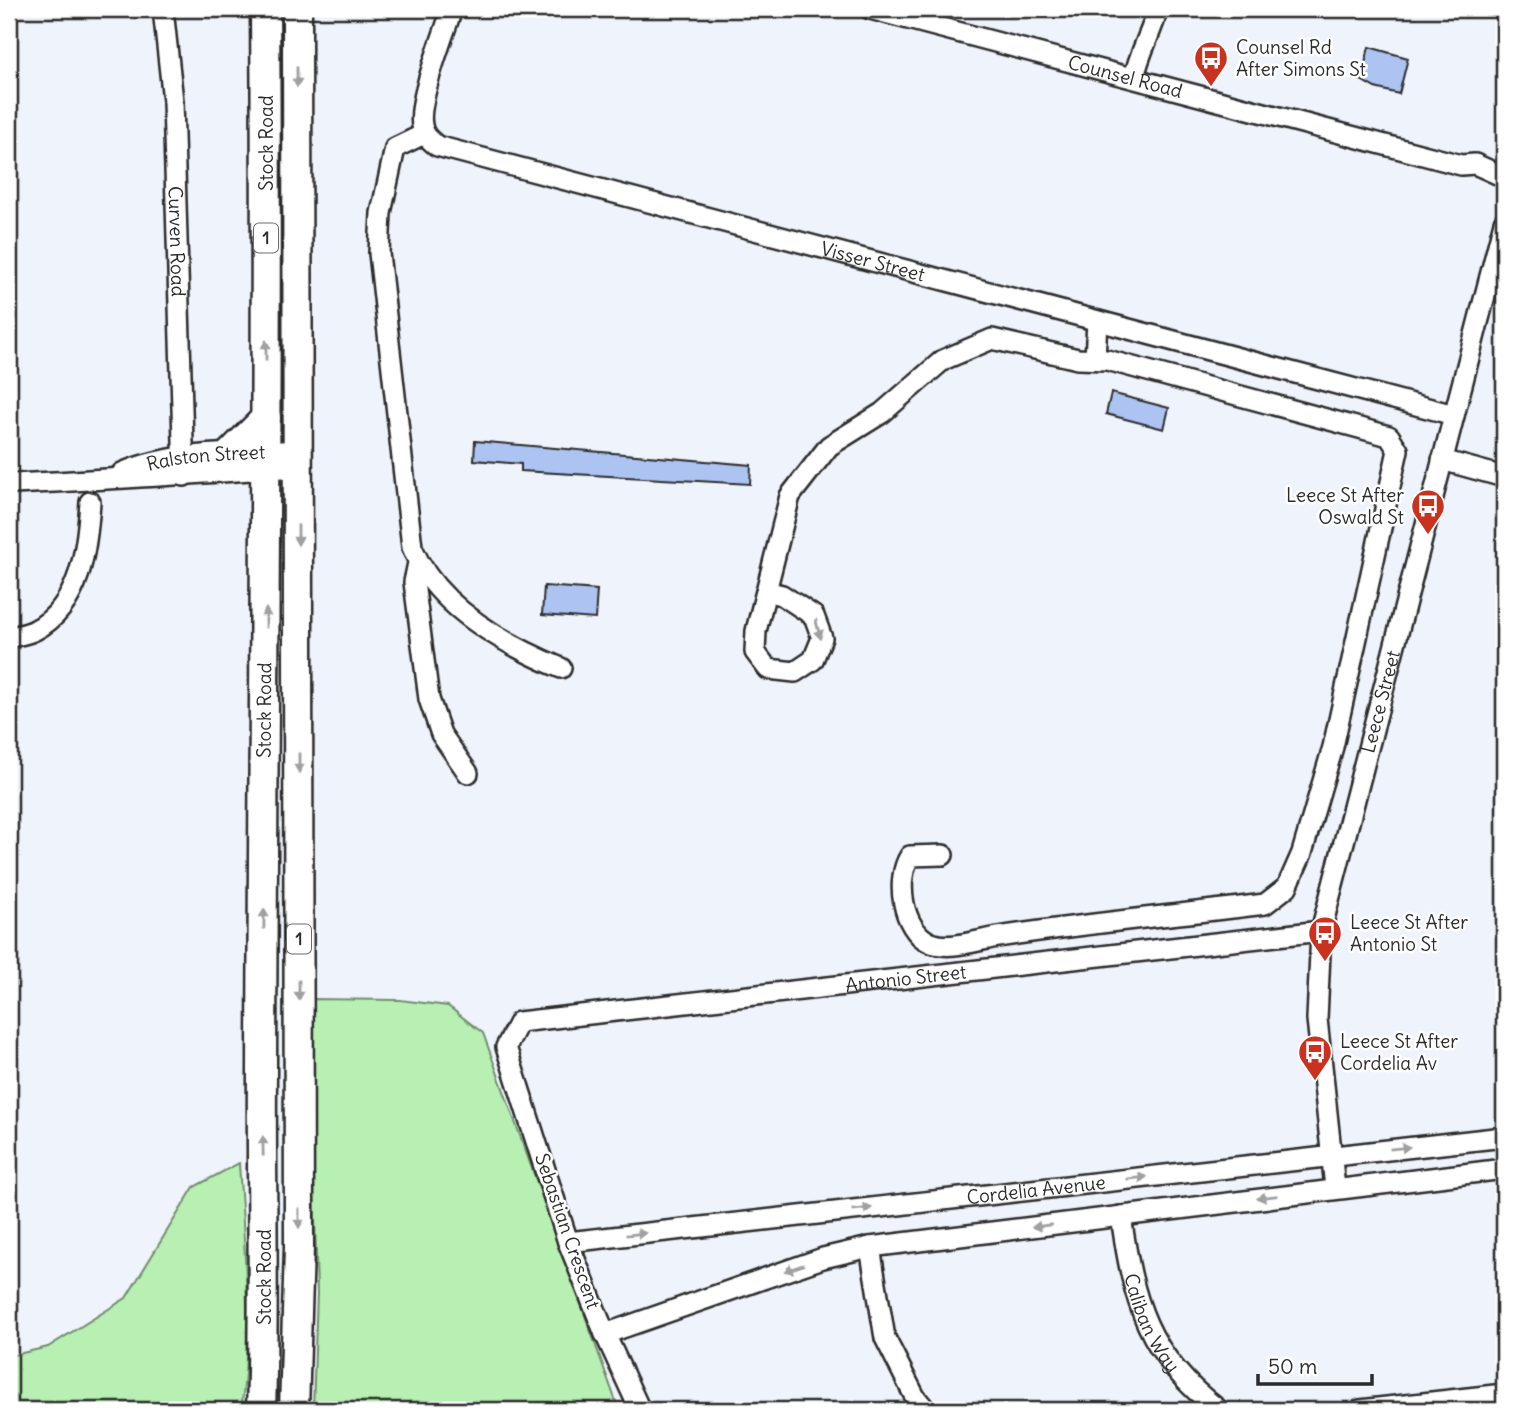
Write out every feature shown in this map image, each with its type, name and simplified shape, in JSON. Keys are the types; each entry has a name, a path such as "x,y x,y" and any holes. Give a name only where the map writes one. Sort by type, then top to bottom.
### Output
{"highway":[{"name":"Stock Road","path":"261,1410 265,1316 262,1075 267,418 265,9"},
{"name":"Stock Road","path":"294,1410 299,1248 297,9"},
{"path":"230,454 267,418"}],"street":[{"name":"Curven Road","path":"163,9 173,101 184,467"},
{"path":"452,9 423,105 421,122 424,134 395,148 379,232 410,534 418,564 414,582 429,699 440,734 468,773"},
{"name":"Counsel Road","path":"870,9 1461,165 1475,164 1504,177"},
{"path":"1140,80 1140,52 1150,39 1158,9"},
{"name":"Visser Street","path":"424,134 437,146 1454,415"},
{"name":"Counsel Road","path":"1461,165 1471,176 1504,190"},
{"name":"Leece Street","path":"1335,1188 1317,1019 1321,932 1504,222"},
{"path":"1095,359 1097,321"},
{"path":"766,592 790,496 830,446 882,412 943,360 992,339 1078,359 1107,360 1389,436 1398,450 1333,747 1302,853 1287,887 1265,904 1062,927 949,945 929,942 915,928 908,916 904,894 904,866 910,856 943,855"},
{"name":"Ralston Street","path":"184,467 230,454 266,461"},
{"name":"Ralston Street","path":"9,484 115,476 137,467 184,467 298,459"},
{"path":"1442,460 1504,477"},
{"path":"9,638 35,630 54,614 75,588 84,556 90,502"},
{"path":"418,564 475,622 516,649 561,668"},
{"name":"Antonio Street","path":"506,1048 519,1022 1321,932"},
{"name":"Sebastian Crescent","path":"506,1048 568,1242 605,1334 640,1410"},
{"name":"Cordelia Avenue","path":"568,1242 1504,1137"},
{"name":"Cordelia Avenue","path":"605,1334 823,1258 870,1247 1504,1169"},
{"name":"Caliban Way","path":"1121,1216 1130,1279 1148,1330 1188,1387 1219,1410"},
{"path":"870,1247 885,1338 915,1397 926,1410"},
{"path":"1360,1410 1504,1394"}],"green space":[{"path":"309,999 400,1000 448,1006 483,1033 619,1410 313,1410 317,1293"},
{"path":"239,1163 247,1318 241,1410 9,1410 9,1356 48,1347 126,1298 194,1187"}],"building":[{"path":"1369,47 1408,58 1399,94 1375,88 1361,80"},
{"path":"1111,393 1169,408 1164,429 1106,414"},
{"path":"475,441 751,465 750,484 521,471 521,464 474,460"},
{"path":"544,586 597,590 595,619 542,615"}],"place":[{"name":"Counsel Rd After Simons St","path":"1211,88"},
{"name":"Leece St After Oswald St","path":"1428,536"},
{"name":"Leece St After Antonio St","path":"1325,963"},
{"name":"Leece St After Cordelia Av","path":"1315,1082"}]}
